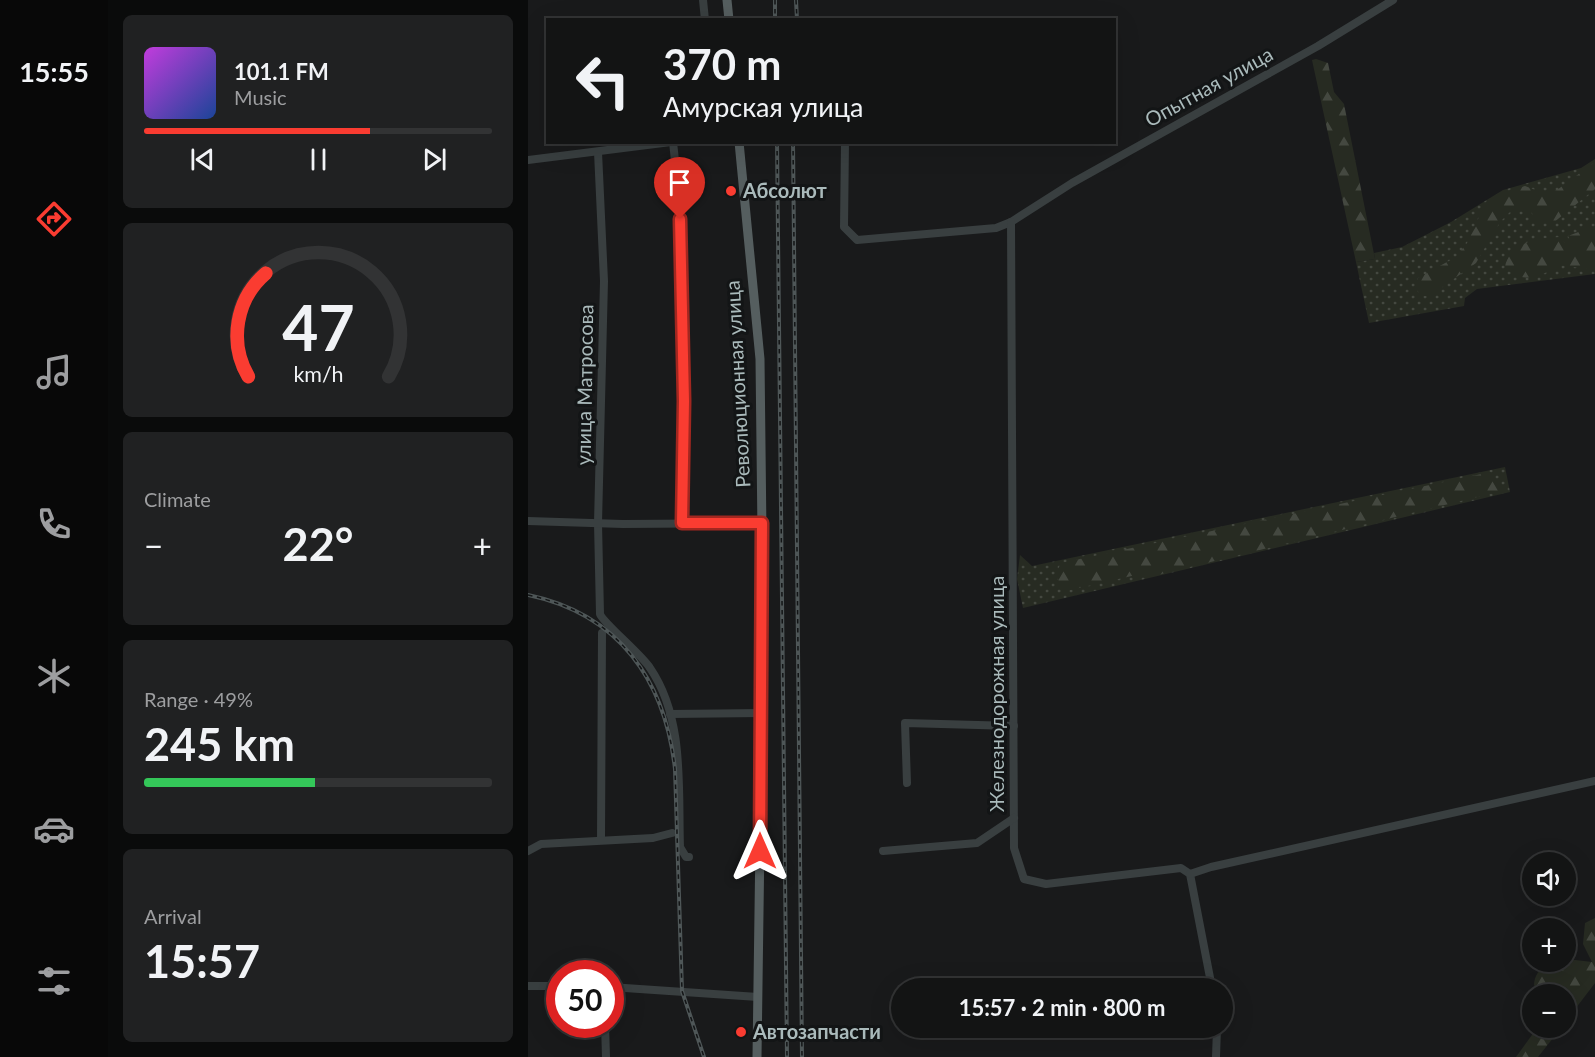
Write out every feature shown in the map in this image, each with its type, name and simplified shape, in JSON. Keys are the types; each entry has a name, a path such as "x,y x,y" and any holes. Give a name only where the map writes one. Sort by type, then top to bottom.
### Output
{"main road":[{"path":"727,0 729,18"},
{"name":"Революционная улица","path":"739,144 759,359 762,712 758,1057"}],"street":[{"path":"703,0 705,18"},
{"name":"Опытная улица","path":"845,144 844,227 857,240 996,228 1011,222 1072,183 1318,46 1393,0"},
{"path":"528,160 657,144"},
{"path":"672,144 680,221 684,401 682,523"},
{"name":"улица Матросова","path":"598,152 604,281 598,523 602,619 650,668 670,714"},
{"name":"Железнодорожная улица","path":"1011,222 1014,849 1024,879 1046,884 1160,868 1181,868 1190,874"},
{"path":"528,521 762,523"},
{"path":"602,633 602,840"},
{"path":"689,857 686,857 680,848 676,752 670,714 762,712"},
{"path":"907,783 905,723 1014,726"},
{"path":"1210,978 1190,874 1211,867 1595,781"},
{"path":"883,851 977,843 1014,818"},
{"path":"528,851 541,844 653,838 672,833"},
{"path":"528,986 546,986"},
{"path":"624,988 758,997"},
{"path":"605,1038 606,1057"},
{"path":"1216,1057 1217,1038"}],"green space":[{"path":"1312,60 1328,63 1334,92 1344,104 1375,259 1356,262"},
{"path":"1595,159 1595,274 1477,289 1465,298 1464,306 1369,323 1356,262 1375,259 1374,253 1402,247 1451,222 1503,190 1581,168"},
{"path":"1595,162 1595,189 1553,223 1538,222 1529,209 1511,211 1500,222 1476,263 1430,296 1421,296 1417,290 1418,278 1456,257 1467,243 1484,206 1497,194 1525,186 1546,194 1557,190"},
{"path":"1595,228 1595,270 1559,265 1538,276 1524,277 1511,273 1505,267 1512,252 1526,243 1560,237 1567,245 1572,244 1568,236"},
{"path":"1505,467 1510,492 1023,608 1017,579 1020,555 1032,566"},
{"path":"1491,472 1502,491 1153,576 1136,575 1066,591 1055,575 1061,563"},
{"path":"1595,918 1595,983 1576,1008 1576,984 1534,984 1538,972 1576,972 1576,960 1592,962 1583,944 1585,923"},
{"path":"1530,1038 1553,1038 1538,1057 1516,1057"}],"railway":[{"path":"775,0 775,18"},
{"path":"796,0 797,18"},
{"path":"777,144 787,1057"},
{"path":"793,144 802,1057"},
{"path":"528,595 560,604 588,618 612,635 632,656 648,680 661,707 670,737 675,769 682,991 704,1057"}],"place":[{"name":"Абсолют","path":"731,191"},
{"name":"Автозапчасти","path":"741,1032"}],"route":[{"path":"680,219 684,401 682,523 762,523 760,851"}]}
